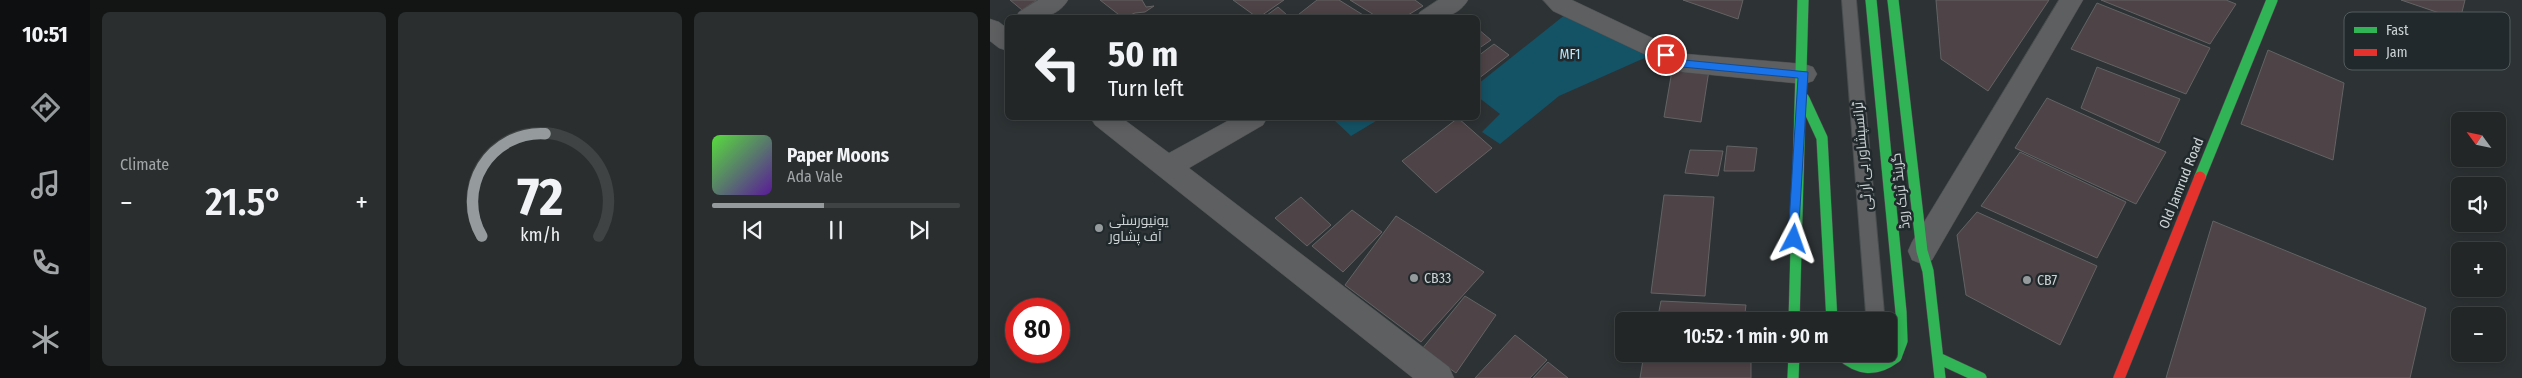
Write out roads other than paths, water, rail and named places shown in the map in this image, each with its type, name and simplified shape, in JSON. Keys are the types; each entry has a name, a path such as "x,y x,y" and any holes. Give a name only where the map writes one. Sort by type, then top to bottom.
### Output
{"main road":[{"path":"1794,312 1794,239 1803,85 1803,0"},
{"path":"1871,0 1901,312 1902,341 1897,354"},
{"name":"گرینڈ ٹرنک روڈ","path":"1893,0 1922,251 1928,271 1940,378"},
{"name":"Old Jamrud Road","path":"2119,378 2272,0"},
{"path":"1803,85 1822,138 1832,312"},
{"path":"1938,358 1981,378"},
{"path":"1793,378 1794,362"},
{"path":"1847,362 1864,370 1886,368 1891,362"}],"street":[{"path":"1032,15 1056,0"},
{"path":"1433,15 1456,0"},
{"path":"1555,0 1561,5 1682,63 1803,85"},
{"path":"1922,251 2070,0"},
{"path":"1107,120 1438,378"},
{"path":"1168,167 1250,120"}],"lane":[{"name":"ٹرانسپشاور بی آر ٹی","path":"1849,0 1875,312"}],"place":[{"name":"یونیورسٹی آف پشاور","path":"1099,228"},
{"name":"CB33","path":"1414,278"},
{"name":"CB7","path":"2027,280"}],"park label":[{"name":"MF1","path":"1570,54"}]}
